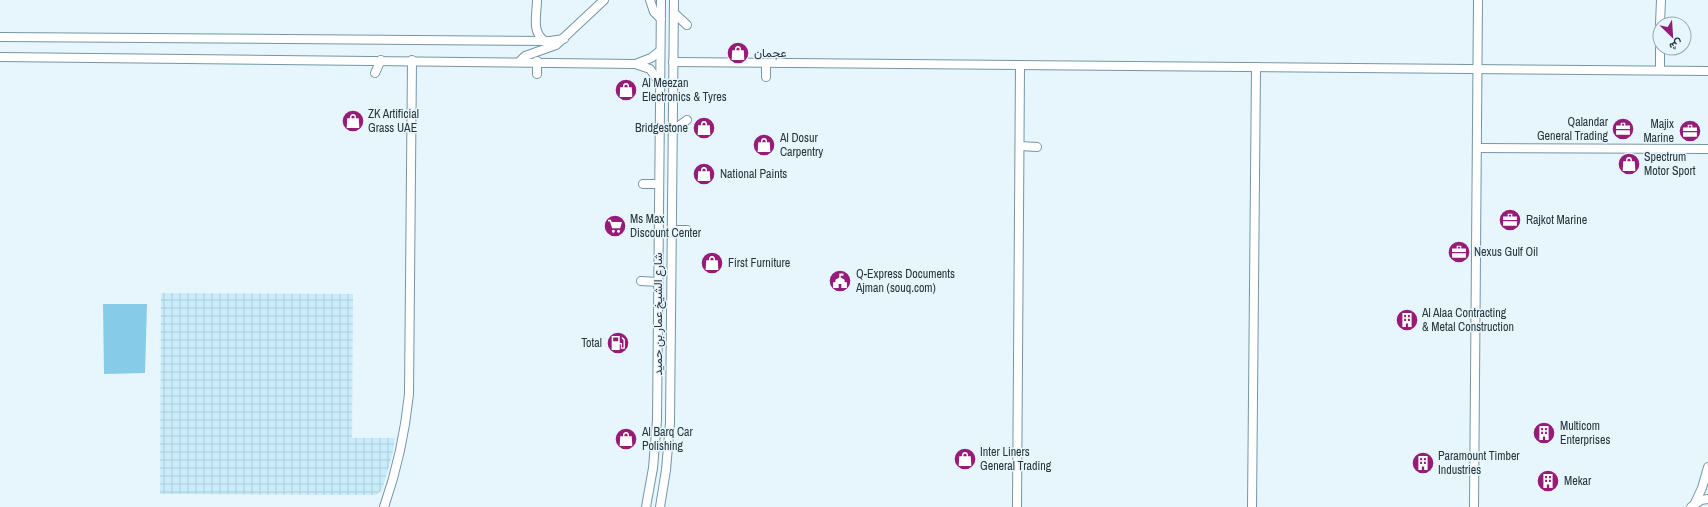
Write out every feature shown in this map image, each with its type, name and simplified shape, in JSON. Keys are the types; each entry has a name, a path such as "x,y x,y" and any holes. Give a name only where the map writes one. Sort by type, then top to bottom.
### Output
{"street":[{"path":"537,0 536,29 540,37 545,41"},
{"path":"520,61 525,56 548,49 564,39 604,0"},
{"path":"650,0 654,12 661,19"},
{"name":"شارع الشيخ عمار بن حميد","path":"646,507 652,474 656,430 661,0"},
{"name":"شارع الشيخ عمار بن حميد","path":"661,505 670,423 674,0"},
{"path":"1474,507 1478,0"},
{"path":"1660,16 1661,0"},
{"path":"674,13 687,25"},
{"path":"0,37 545,41 564,39"},
{"path":"635,64 651,58 660,51"},
{"path":"1660,56 1660,70"},
{"path":"0,57 537,61 635,64 650,69 659,82"},
{"path":"374,72 381,60"},
{"path":"384,507 398,465 403,442 409,394 412,60"},
{"path":"537,61 537,74"},
{"path":"673,62 1708,71"},
{"path":"766,63 766,78"},
{"path":"1017,507 1020,66"},
{"path":"1252,507 1256,67"},
{"path":"673,130 687,120"},
{"path":"1020,146 1037,147"},
{"path":"1477,148 1708,149"},
{"path":"643,184 659,184"},
{"path":"672,230 687,230"},
{"path":"641,281 658,282"},
{"path":"1693,505 1702,488 1708,467"},
{"path":"1693,505 1708,499"}],"shaded area":[{"path":"161,293 353,294 352,438 395,438 393,452 382,490 376,495 160,494"},
{"path":"103,304 147,304 145,373 104,374"}],"place":[{"name":"عجمان","path":"738,53"},
{"name":"Al Meezan Electronics & Tyres","path":"626,90"},
{"name":"ZK Artificial Grass UAE","path":"353,121"},
{"name":"Bridgestone","path":"704,128"},
{"name":"Qalandar General Trading","path":"1623,129"},
{"name":"Majix Marine","path":"1690,131"},
{"name":"Al Dosur Carpentry","path":"764,145"},
{"name":"Spectrum Motor Sport","path":"1629,164"},
{"name":"National Paints","path":"704,174"},
{"name":"Rajkot Marine","path":"1510,220"},
{"name":"Ms Max Discount Center","path":"615,226"},
{"name":"Nexus Gulf Oil","path":"1459,252"},
{"name":"First Furniture","path":"712,263"},
{"name":"Q-Express Documents Ajman (souq.com)","path":"840,281"},
{"name":"Al Alaa Contracting & Metal Construction","path":"1407,320"},
{"name":"Total","path":"618,343"},
{"name":"Multicom Enterprises","path":"1544,433"},
{"name":"Al Barq Car Polishing","path":"626,439"},
{"name":"Inter Liners General Trading","path":"965,459"},
{"name":"Paramount Timber Industries","path":"1423,463"},
{"name":"Mekar","path":"1548,481"}]}
